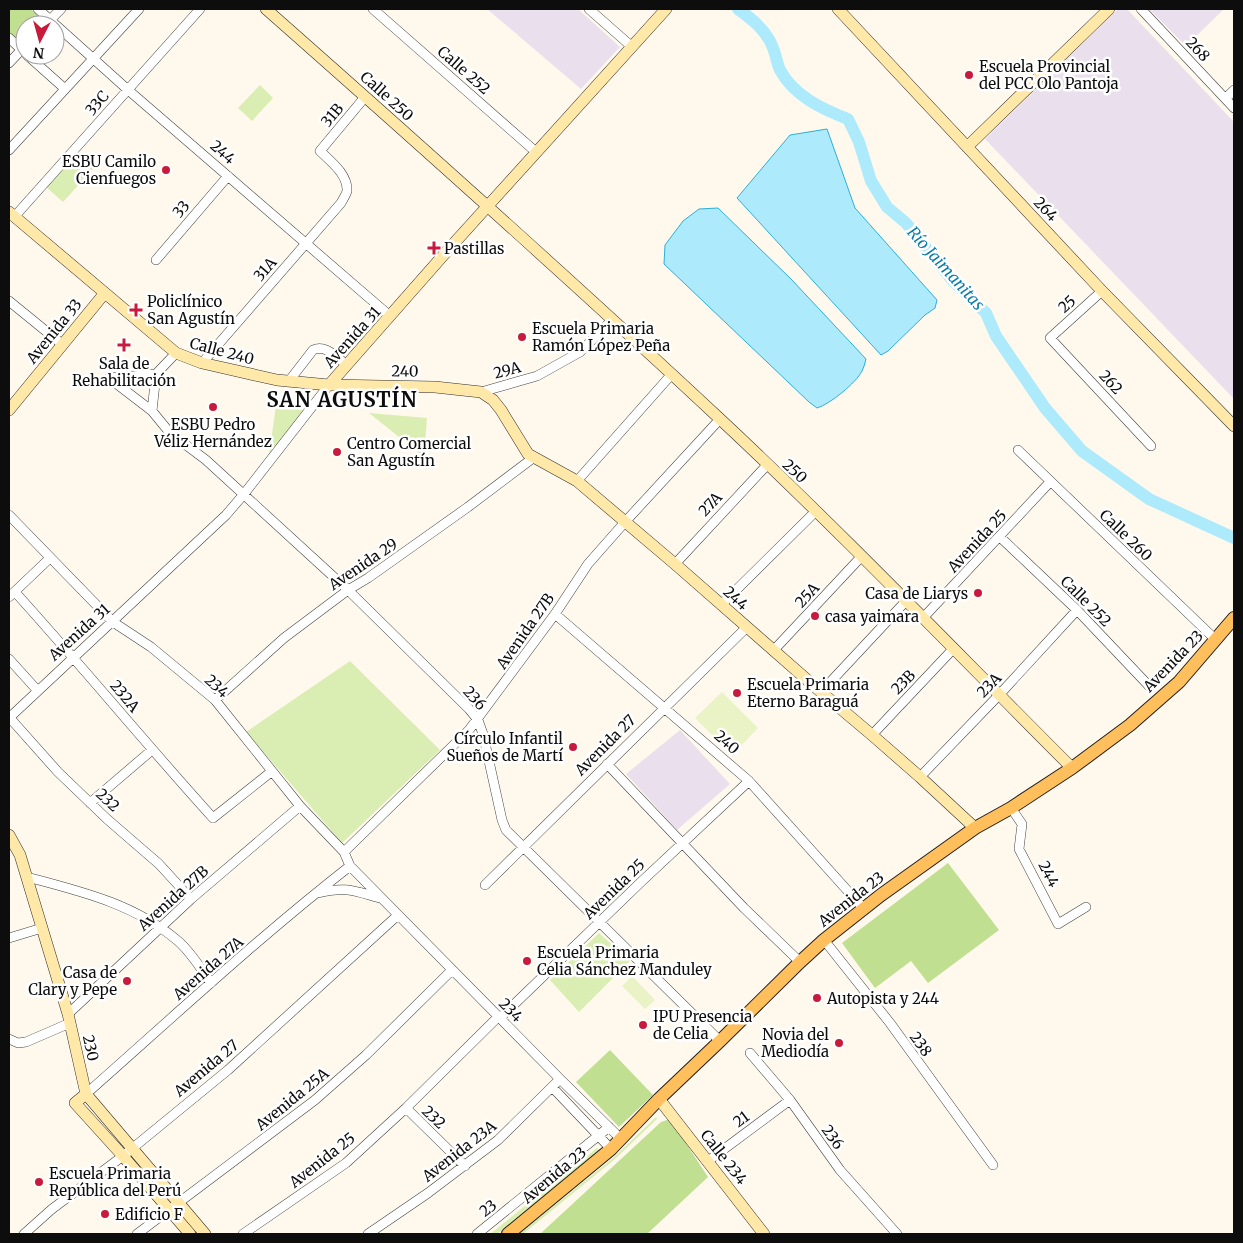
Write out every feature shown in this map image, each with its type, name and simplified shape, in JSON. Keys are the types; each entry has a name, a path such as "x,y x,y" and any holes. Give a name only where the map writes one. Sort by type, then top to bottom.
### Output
{"main road":[{"name":"Avenida 23","path":"508,1234 611,1149 659,1098 824,940 975,828 1011,808 1072,768 1130,726 1161,700 1234,618"}],"street":[{"path":"9,150 138,9"},
{"name":"33C","path":"12,214 200,9"},
{"name":"Calle 250","path":"266,9 489,206"},
{"name":"Calle 252","path":"373,9 536,152"},
{"path":"589,9 631,46"},
{"name":"Avenida 31","path":"9,717 226,515 329,385 666,9"},
{"name":"264","path":"838,9 1102,291 1234,426"},
{"path":"967,148 1109,9"},
{"name":"268","path":"1141,9 1234,108"},
{"name":"244","path":"65,37 390,316"},
{"path":"40,65 64,88"},
{"path":"1226,98 1234,90"},
{"name":"31B","path":"347,191 340,171 320,151 365,97"},
{"name":"33","path":"156,260 228,176"},
{"name":"31A","path":"202,363 342,202 347,191"},
{"name":"250","path":"489,206 816,511 1072,768"},
{"name":"Calle 240","path":"12,214 104,294 176,353 202,363 289,381 329,385"},
{"name":"25","path":"1050,338 1102,291"},
{"name":"Avenida 33","path":"9,410 104,294"},
{"path":"9,301 63,345"},
{"name":"29A","path":"481,392 537,376 580,352 612,320"},
{"name":"262","path":"1050,338 1151,446"},
{"path":"289,381 313,350 319,348 325,349 347,365"},
{"path":"152,411 156,374 176,353"},
{"path":"152,411 109,378 156,374"},
{"path":"577,481 671,375"},
{"name":"240","path":"329,385 434,387 481,392"},
{"name":"244","path":"481,392 493,400 501,410 525,450 533,458 577,481 675,564 746,628 872,734 975,828"},
{"name":"236","path":"152,411 170,433 206,460 348,590 469,709 478,720 483,734 502,820 506,830 720,1041"},
{"name":"Avenida 27B","path":"344,852 478,720 555,614 588,564 720,420"},
{"name":"Calle 260","path":"1018,450 1216,640"},
{"name":"Avenida 29","path":"215,700 284,638 348,590 461,513 533,458"},
{"name":"27A","path":"675,564 767,464"},
{"name":"Avenida 25","path":"924,618 1050,482"},
{"path":"721,605 816,511"},
{"name":"234","path":"9,515 113,622 151,647 215,700 300,806 344,852 350,866 621,1139"},
{"name":"Calle 252","path":"1000,537 1077,610 1150,687"},
{"name":"25A","path":"773,651 861,557"},
{"path":"12,595 50,558"},
{"name":"232A","path":"12,595 74,657 152,750 214,818 272,772"},
{"path":"821,692 906,601"},
{"name":"23A","path":"920,776 999,695 1077,610"},
{"name":"240","path":"555,614 749,781 864,909"},
{"name":"Avenida 27","path":"485,885 746,628"},
{"name":"23B","path":"872,734 954,648"},
{"path":"9,659 37,690"},
{"name":"232","path":"9,717 58,772 159,864 191,899"},
{"path":"90,803 152,750"},
{"path":"607,764 682,844 800,962"},
{"name":"Avenida 25","path":"243,1234 346,1163 749,781"},
{"name":"Avenida 27B","path":"9,1040 18,1043 26,1042 69,1018 191,899 300,806"},
{"name":"244","path":"1011,808 1022,824 1019,849 1058,924 1086,907"},
{"name":"230","path":"9,834 20,854 69,1018 86,1094 128,1152 174,1205 205,1234"},
{"name":"Avenida 27A","path":"86,1094 315,893 350,866"},
{"path":"27,877 96,895 161,928 180,942 211,983"},
{"path":"315,893 332,889 353,890 383,899"},
{"name":"Avenida 27","path":"24,1234 52,1209 128,1152 228,1070 398,915"},
{"path":"9,938 42,928"},
{"name":"238","path":"824,940 884,1016 993,1165"},
{"name":"Avenida 25A","path":"137,1234 315,1100 366,1054 452,970"},
{"name":"236","path":"750,1053 790,1100 840,1170 897,1234"},
{"name":"Avenida 23A","path":"368,1234 428,1193 498,1140 560,1079"},
{"path":"552,1087 611,1149"},
{"name":"230","path":"86,1094 75,1103 128,1152"},
{"name":"Calle 234","path":"659,1098 764,1234"},
{"name":"21","path":"708,1161 790,1100"},
{"name":"232","path":"406,1108 465,1166"},
{"name":"23","path":"477,1234 609,1127"},
{"name":"230","path":"174,1205 190,1234"}],"shaded area":[{"path":"487,9 578,9 620,47 581,89"},
{"path":"1118,9 1127,9 1234,122 1234,399 985,139"},
{"path":"1149,9 1224,9 1186,46"},
{"path":"680,730 730,784 677,830 626,774"}],"green space":[{"path":"9,9 31,9 37,15 15,15 15,39 9,33"},
{"path":"260,85 273,98 252,121 238,108"},
{"path":"77,154 93,169 63,202 46,187"},
{"path":"276,405 307,411 268,463"},
{"path":"369,413 427,418 424,457"},
{"path":"350,661 440,750 342,843 246,732"},
{"path":"722,692 758,728 732,755 695,718"},
{"path":"948,863 999,930 928,983 911,961 875,988 842,943"},
{"path":"599,933 630,961 579,1012 550,980"},
{"path":"632,976 655,1000 645,1009 622,986"},
{"path":"610,1050 653,1095 619,1127 576,1082"},
{"path":"656,1117 657,1119 615,1159 523,1234 519,1234 613,1158"},
{"path":"670,1119 708,1177 647,1234 540,1234 661,1122"},
{"path":"597,1148 601,1152 497,1234 490,1234"}],"water":[{"path":"827,129 855,208 937,300 935,308 925,315 888,351 881,355 737,198 790,135"},
{"path":"718,208 791,279 866,359 859,376 849,387 822,406 817,408 809,402 664,264 665,245 683,221 699,209"}],"waterway":[{"name":"Río Jaimanitas","path":"738,9 754,21 767,36 780,70 793,87 819,106 848,119 859,142 871,181 887,207 906,223 953,281 986,313 996,336 1045,408 1082,451 1149,499 1234,538"}],"place":[{"name":"Escuela Provincial del PCC Olo Pantoja","path":"969,75"},
{"name":"ESBU Camilo Cienfuegos","path":"166,170"},
{"name":"Pastillas","path":"434,248"},
{"name":"Policlínico San Agustín","path":"136,310"},
{"name":"Escuela Primaria Ramón López Peña","path":"522,337"},
{"name":"Sala de Rehabilitación","path":"124,345"},
{"name":"ESBU Pedro Véliz Hernández","path":"213,407"},
{"name":"Centro Comercial San Agustín","path":"337,452"},
{"name":"Casa de Liarys","path":"978,593"},
{"name":"casa yaimara","path":"815,616"},
{"name":"Escuela Primaria Eterno Baraguá","path":"737,693"},
{"name":"Círculo Infantil Sueños de Martí","path":"573,747"},
{"name":"Escuela Primaria Celia Sánchez Manduley","path":"527,961"},
{"name":"Casa de Clary y Pepe","path":"127,981"},
{"name":"Autopista y 244","path":"817,998"},
{"name":"IPU Presencia de Celia","path":"643,1025"},
{"name":"Novia del Mediodía","path":"839,1043"},
{"name":"Escuela Primaria República del Perú","path":"39,1182"},
{"name":"Edificio F","path":"105,1214"}],"district":[{"name":"SAN AGUSTÍN","path":"342,399"}]}
